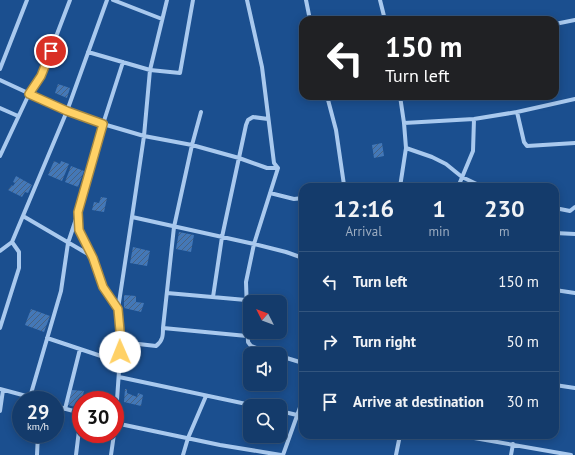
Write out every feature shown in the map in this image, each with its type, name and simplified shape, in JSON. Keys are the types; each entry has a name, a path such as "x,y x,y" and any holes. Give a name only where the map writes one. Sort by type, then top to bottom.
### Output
{"street":[{"path":"0,69 27,0"},
{"path":"1,153 29,94 41,76 70,0"},
{"path":"0,251 12,242 67,111 107,0"},
{"path":"113,0 162,19"},
{"path":"118,391 121,342 118,309 144,136 150,70 167,0"},
{"path":"88,52 150,70 180,73 193,0"},
{"path":"247,0 262,67 274,163 278,168"},
{"path":"306,0 309,16"},
{"path":"380,0 384,16"},
{"path":"559,23 575,20"},
{"path":"32,391 61,291 68,243 123,62"},
{"path":"0,80 67,111 103,124 144,136 192,144 267,168 278,168"},
{"path":"404,123 474,119 517,112 575,99"},
{"path":"328,100 336,130 341,183"},
{"path":"401,100 406,148 401,183"},
{"path":"0,108 18,116"},
{"path":"121,342 156,346 162,339 174,227 192,144 201,112"},
{"path":"517,112 524,142 527,146 575,143"},
{"path":"213,297 222,237 238,158 248,120 253,117 268,119"},
{"path":"460,183 473,151 474,119"},
{"path":"406,148 432,157 446,164 462,177 475,183"},
{"path":"246,295 246,282 254,244 278,168"},
{"path":"270,193 294,199 299,198"},
{"path":"559,209 570,211 575,207"},
{"path":"78,212 79,230 93,258 103,287 118,309"},
{"path":"23,216 93,258"},
{"path":"132,218 254,244 299,257"},
{"path":"559,233 575,234"},
{"path":"0,328 19,268 19,252 12,242"},
{"path":"559,291 575,293"},
{"path":"167,293 243,300"},
{"path":"163,328 243,336"},
{"path":"47,338 120,362"},
{"path":"248,339 251,346 254,347"},
{"path":"72,411 65,409 80,348"},
{"path":"287,358 299,362"},
{"path":"119,377 243,403"},
{"path":"559,386 575,388"},
{"path":"0,411 1,390 12,393"},
{"path":"183,455 188,438 206,396"},
{"path":"124,425 220,445 282,455 299,412"},
{"path":"287,413 297,415"},
{"path":"396,455 399,439"},
{"path":"482,439 571,455"},
{"path":"37,455 38,443"},
{"path":"76,455 77,443"},
{"path":"111,455 113,443"},
{"path":"511,455 513,444"}],"building":[{"path":"58,84 70,88 67,98 55,93"},
{"path":"382,143 384,156 374,158 372,145"},
{"path":"54,161 60,164 61,161 69,164 62,181 48,175"},
{"path":"71,166 84,171 78,187 65,182"},
{"path":"16,176 32,185 28,193 25,192 22,197 8,190 15,183 13,182"},
{"path":"101,197 107,198 104,212 92,210 94,202 99,203"},
{"path":"179,232 194,235 191,252 176,249"},
{"path":"133,247 150,251 147,266 130,263"},
{"path":"124,295 136,296 136,302 144,303 141,312 124,308"},
{"path":"31,309 50,316 44,332 25,325"},
{"path":"125,389 127,389 127,393 137,397 138,393 143,395 141,406 124,402"},
{"path":"72,390 84,391 72,391 72,406 68,405"}],"route":[{"path":"51,51 41,76 29,94 67,111 103,124 78,212 79,230 93,258 103,287 118,309 121,342 120,352"}]}
